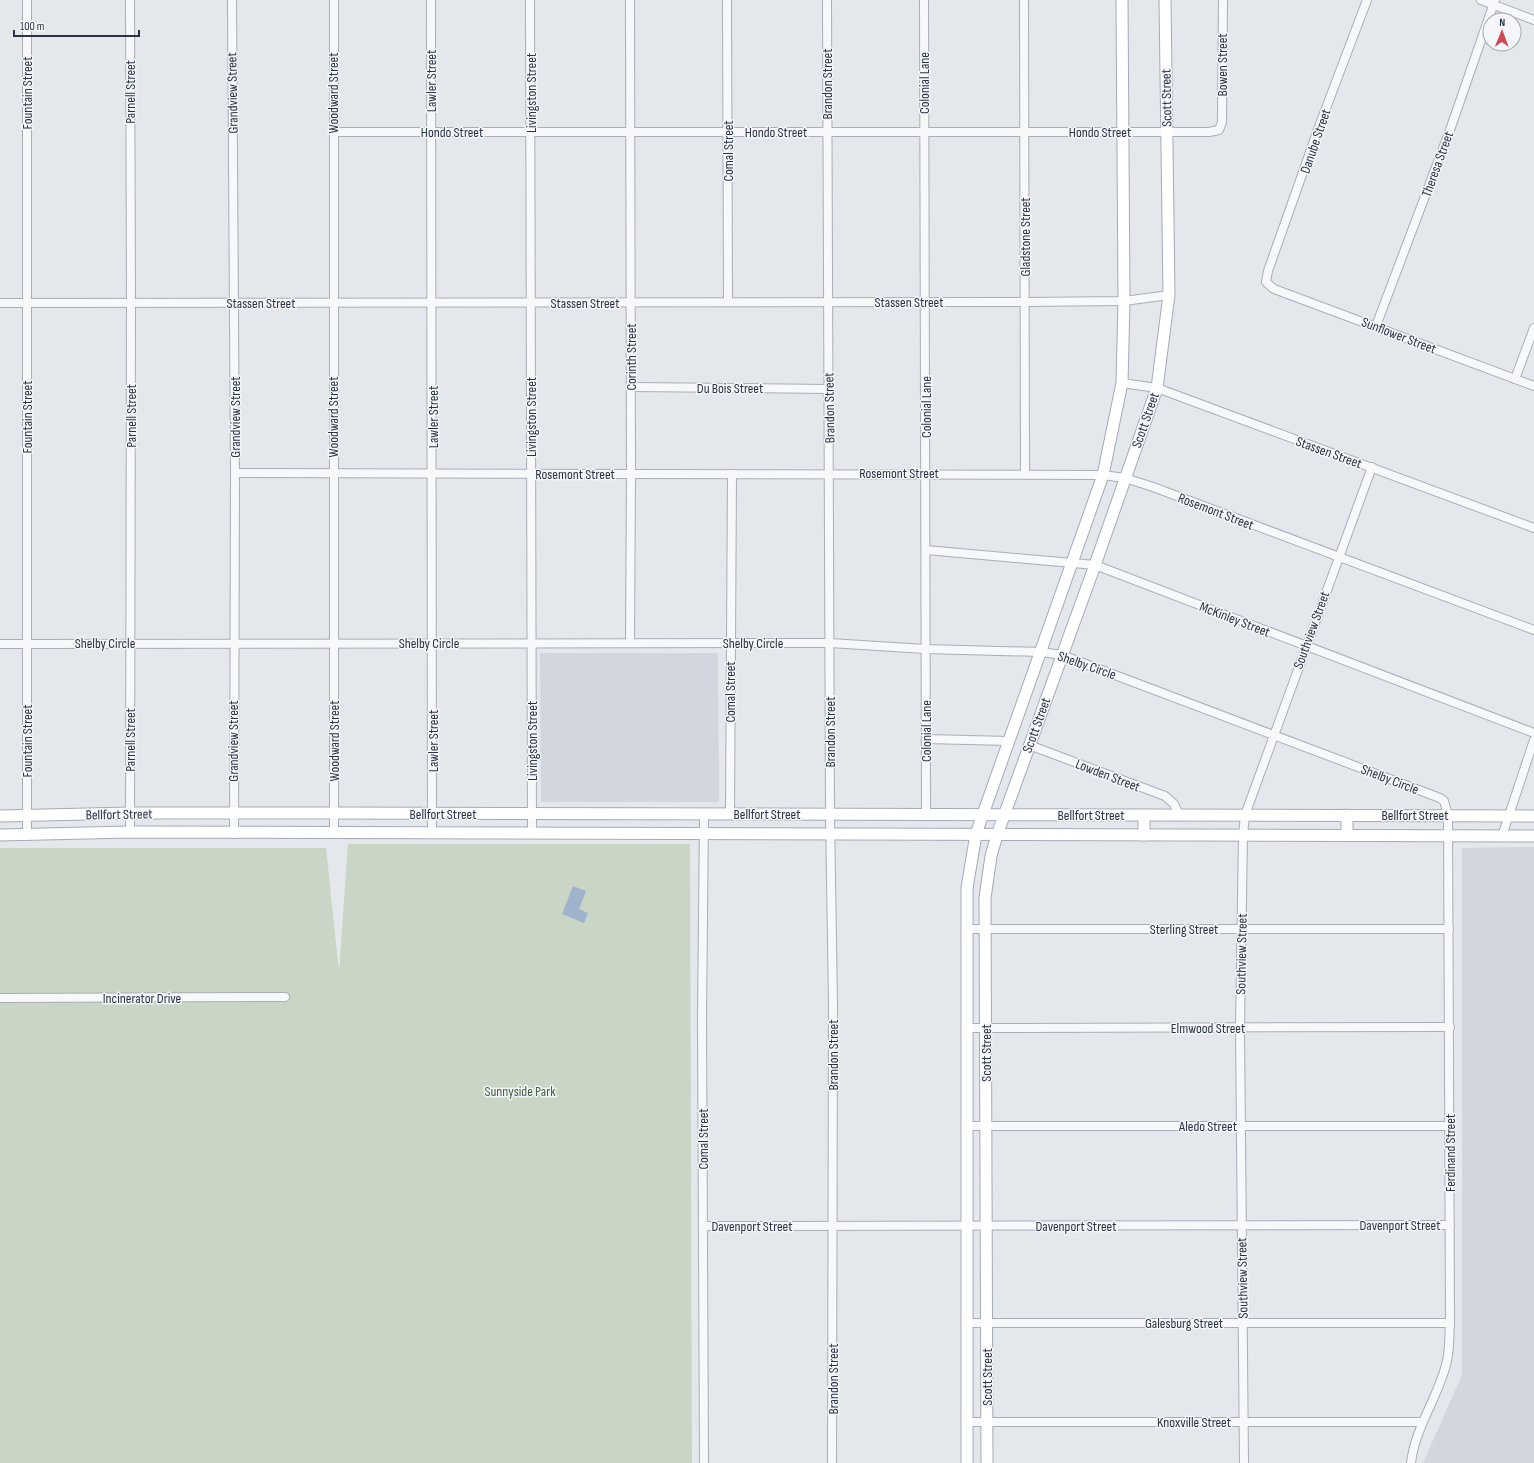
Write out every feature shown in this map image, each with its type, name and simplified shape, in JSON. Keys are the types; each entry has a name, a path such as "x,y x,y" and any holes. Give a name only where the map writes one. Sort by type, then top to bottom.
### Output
{"main road":[{"name":"Scott Street","path":"967,1463 967,888 976,834 982,815 1103,474 1122,383 1124,301 1122,0"},
{"name":"Scott Street","path":"987,1463 985,929 987,876 997,835 1095,566 1156,388 1169,295 1165,0"},
{"name":"Bellfort Street","path":"0,816 130,813 1534,816"},
{"path":"1144,815 1144,835"},
{"path":"1346,815 1347,835"},
{"name":"Bellfort Street","path":"0,835 130,832 234,834 1534,836"}],"street":[{"name":"Fountain Street","path":"27,0 27,835"},
{"name":"Parnell Street","path":"130,0 130,832"},
{"name":"Grandview Street","path":"232,0 235,303 234,834"},
{"name":"Woodward Street","path":"334,0 334,834"},
{"name":"Lawler Street","path":"431,0 433,474 432,834"},
{"name":"Livingston Street","path":"530,0 532,834"},
{"name":"Corinth Street","path":"630,0 630,643"},
{"name":"Comal Street","path":"726,0 728,302"},
{"name":"Brandon Street","path":"827,0 833,1226 832,1463"},
{"name":"Colonial Lane","path":"924,0 926,814"},
{"name":"Gladstone Street","path":"1024,0 1025,474"},
{"name":"Bowen Street","path":"1219,130 1222,122 1223,0"},
{"name":"Danube Street","path":"1266,282 1268,271 1320,124 1367,0"},
{"path":"1481,0 1494,2 1534,20"},
{"name":"Theresa Street","path":"1376,326 1450,130 1494,2"},
{"name":"Hondo Street","path":"334,132 1209,132 1219,130"},
{"name":"Sunflower Street","path":"1266,282 1274,289 1534,386"},
{"name":"Stassen Street","path":"0,303 1025,302 1124,301 1169,295"},
{"path":"1515,379 1534,328"},
{"name":"Stassen Street","path":"1122,383 1156,388 1534,528"},
{"name":"Du Bois Street","path":"631,387 829,389"},
{"name":"Southview Street","path":"1244,1463 1240,1028 1242,835 1245,816 1273,735 1372,467"},
{"name":"Rosemont Street","path":"235,473 1103,474 1125,478 1153,487 1534,630"},
{"name":"Comal Street","path":"730,814 732,474"},
{"name":"McKinley Street","path":"926,550 1095,566 1534,733"},
{"name":"Shelby Circle","path":"0,644 830,643 1041,652 1062,655 1440,798 1444,801 1448,815 1448,835"},
{"path":"926,739 1009,741"},
{"path":"1502,836 1534,740"},
{"name":"Lowden Street","path":"1029,745 1165,796 1174,804 1179,815"},
{"name":"Comal Street","path":"704,814 704,970 702,1019 704,1463"},
{"name":"Ferdinand Street","path":"1411,1463 1415,1441 1446,1364 1450,1323 1450,1027 1448,835"},
{"name":"Sterling Street","path":"966,929 1449,929"},
{"name":"Incinerator Drive","path":"0,998 285,997"},
{"name":"Elmwood Street","path":"966,1028 1450,1027"},
{"name":"Aledo Street","path":"966,1126 1450,1126"},
{"name":"Davenport Street","path":"703,1226 1450,1225"},
{"name":"Galesburg Street","path":"966,1323 1450,1323"},
{"name":"Knoxville Street","path":"967,1422 1422,1422"}],"shaded area":[{"path":"540,653 718,653 719,802 541,802"},
{"path":"1534,847 1534,1463 1423,1463 1462,1375 1462,848"}],"green space":[{"name":"Sunnyside Park","path":"348,844 690,844 692,1463 0,1463 0,848 326,848 339,972"}],"water":[{"path":"573,886 586,891 579,909 588,913 584,923 562,914"}]}
